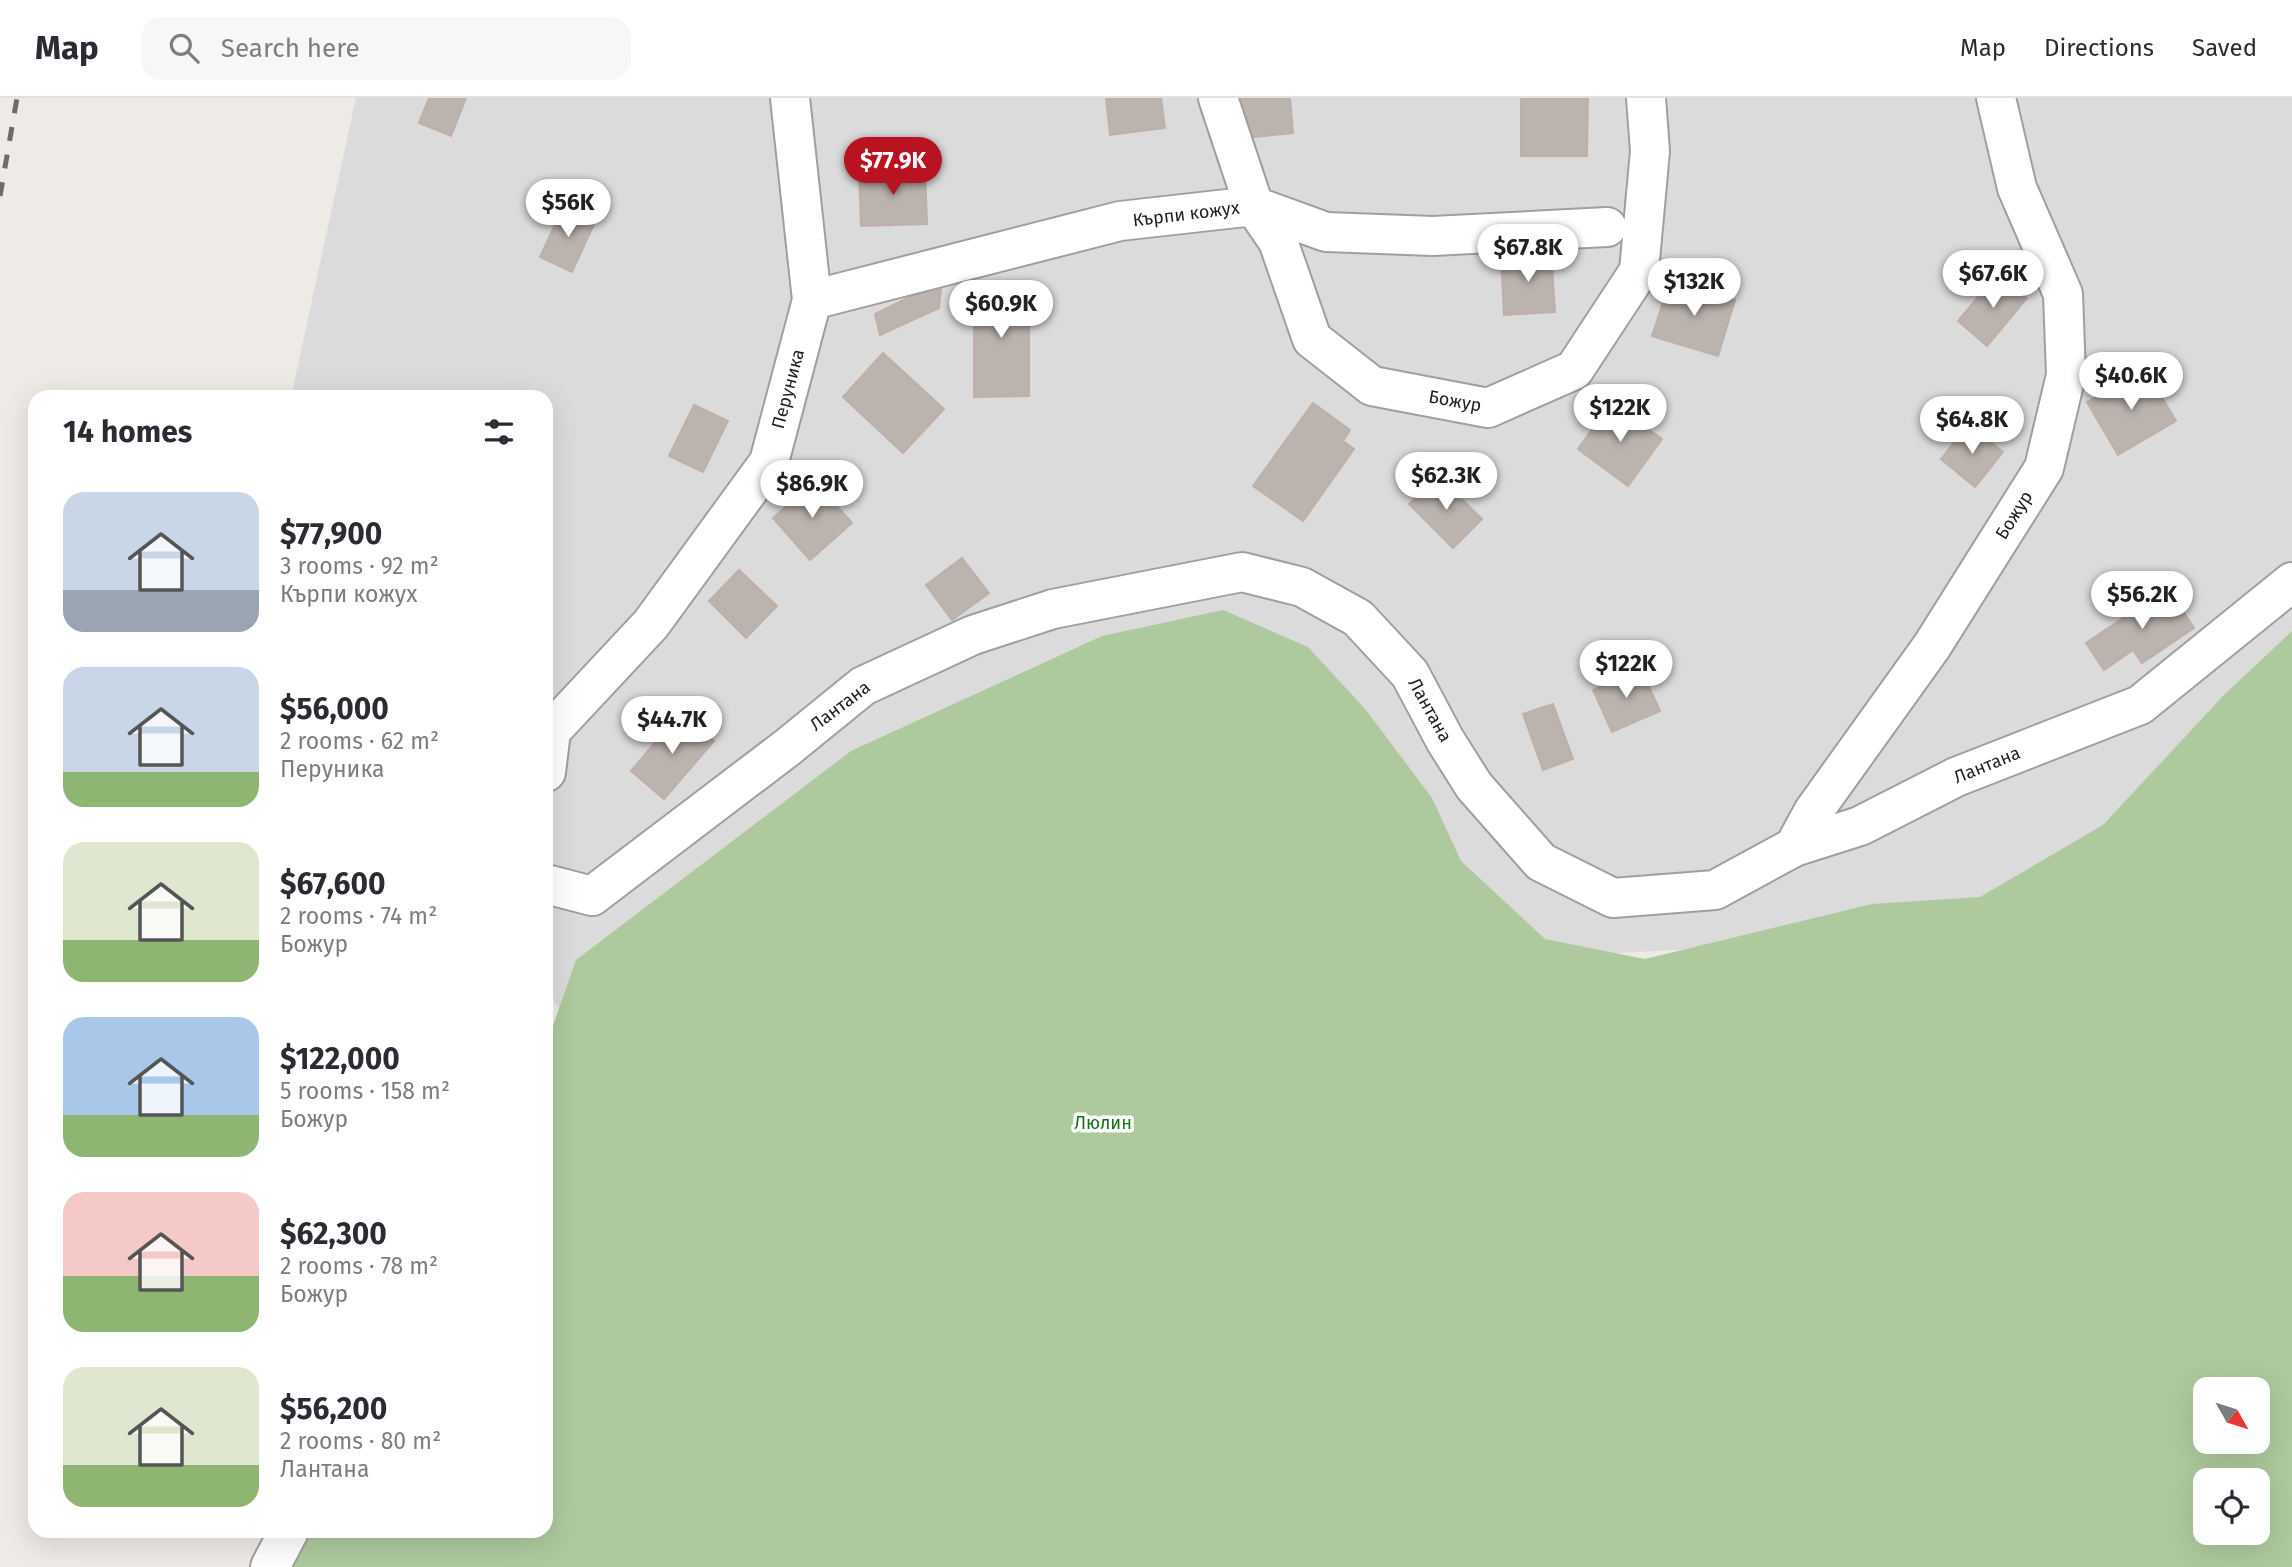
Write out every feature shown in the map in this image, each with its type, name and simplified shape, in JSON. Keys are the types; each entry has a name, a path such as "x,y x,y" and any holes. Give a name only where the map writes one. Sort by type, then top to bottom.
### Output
{"street":[{"name":"Перуника","path":"553,729 651,624 769,462 812,300 790,98"},
{"name":"Божур","path":"1218,98 1254,206 1278,241 1312,339 1372,386 1488,408 1574,370 1639,271 1650,151 1646,98"},
{"name":"Божур","path":"1794,847 1813,812 1932,646 2044,468 2066,375 2063,294 2017,188 1996,98"},
{"name":"Кърпи кожух","path":"812,300 1120,221 1254,206 1326,232 1433,236 1607,226"},
{"name":"Лантана","path":"553,886 592,896 788,747 863,686 973,635 1053,609 1241,572 1302,587 1358,618 1410,674 1445,740 1474,786 1541,862 1613,898 1715,890 1794,847 1860,826 1956,777 2140,705 2292,582"},
{"path":"270,1567 285,1538"}],"shaded area":[{"path":"356,98 2292,98 2292,720 2069,886 1784,945 1550,956 590,1055 553,999 553,390 293,390"}],"green space":[{"name":"Люлин","path":"1223,610 1308,647 1366,710 1432,798 1461,861 1545,939 1645,959 1872,904 1980,897 2103,825 2223,696 2292,631 2292,1567 285,1567 308,1538 553,1538 553,1026 576,960 851,751 1102,636"}],"building":[{"path":"429,98 466,98 451,136 419,123"},
{"path":"1106,98 1161,98 1165,128 1110,135"},
{"path":"1239,98 1290,98 1293,133 1244,138"},
{"path":"1521,98 1588,98 1587,156 1521,156"},
{"path":"925,169 927,224 861,226 859,171"},
{"path":"563,207 595,222 572,272 540,257"},
{"path":"1551,253 1555,312 1504,315 1501,256"},
{"path":"1998,273 2027,298 1987,346 1958,321"},
{"path":"942,281 939,308 880,335 875,314"},
{"path":"1670,281 1735,300 1718,356 1652,336"},
{"path":"974,284 1029,284 1029,396 974,397"},
{"path":"883,353 944,409 903,453 843,397"},
{"path":"2145,369 2176,421 2118,455 2087,402"},
{"path":"1313,403 1350,430 1343,441 1354,449 1303,521 1253,486"},
{"path":"1611,403 1662,439 1628,486 1578,449"},
{"path":"694,405 728,421 703,472 669,456"},
{"path":"1969,424 2003,452 1975,487 1941,459"},
{"path":"1438,476 1482,519 1453,548 1409,504"},
{"path":"815,481 852,523 810,560 773,518"},
{"path":"962,558 989,593 952,620 926,585"},
{"path":"739,570 777,606 746,638 709,601"},
{"path":"2168,588 2194,628 2142,663 2133,650 2104,670 2086,643"},
{"path":"1641,669 1660,711 1612,732 1593,690"},
{"path":"1553,704 1573,759 1543,770 1523,714"},
{"path":"680,713 714,741 664,799 631,771"}],"railway":[{"path":"0,196 17,98"}]}
